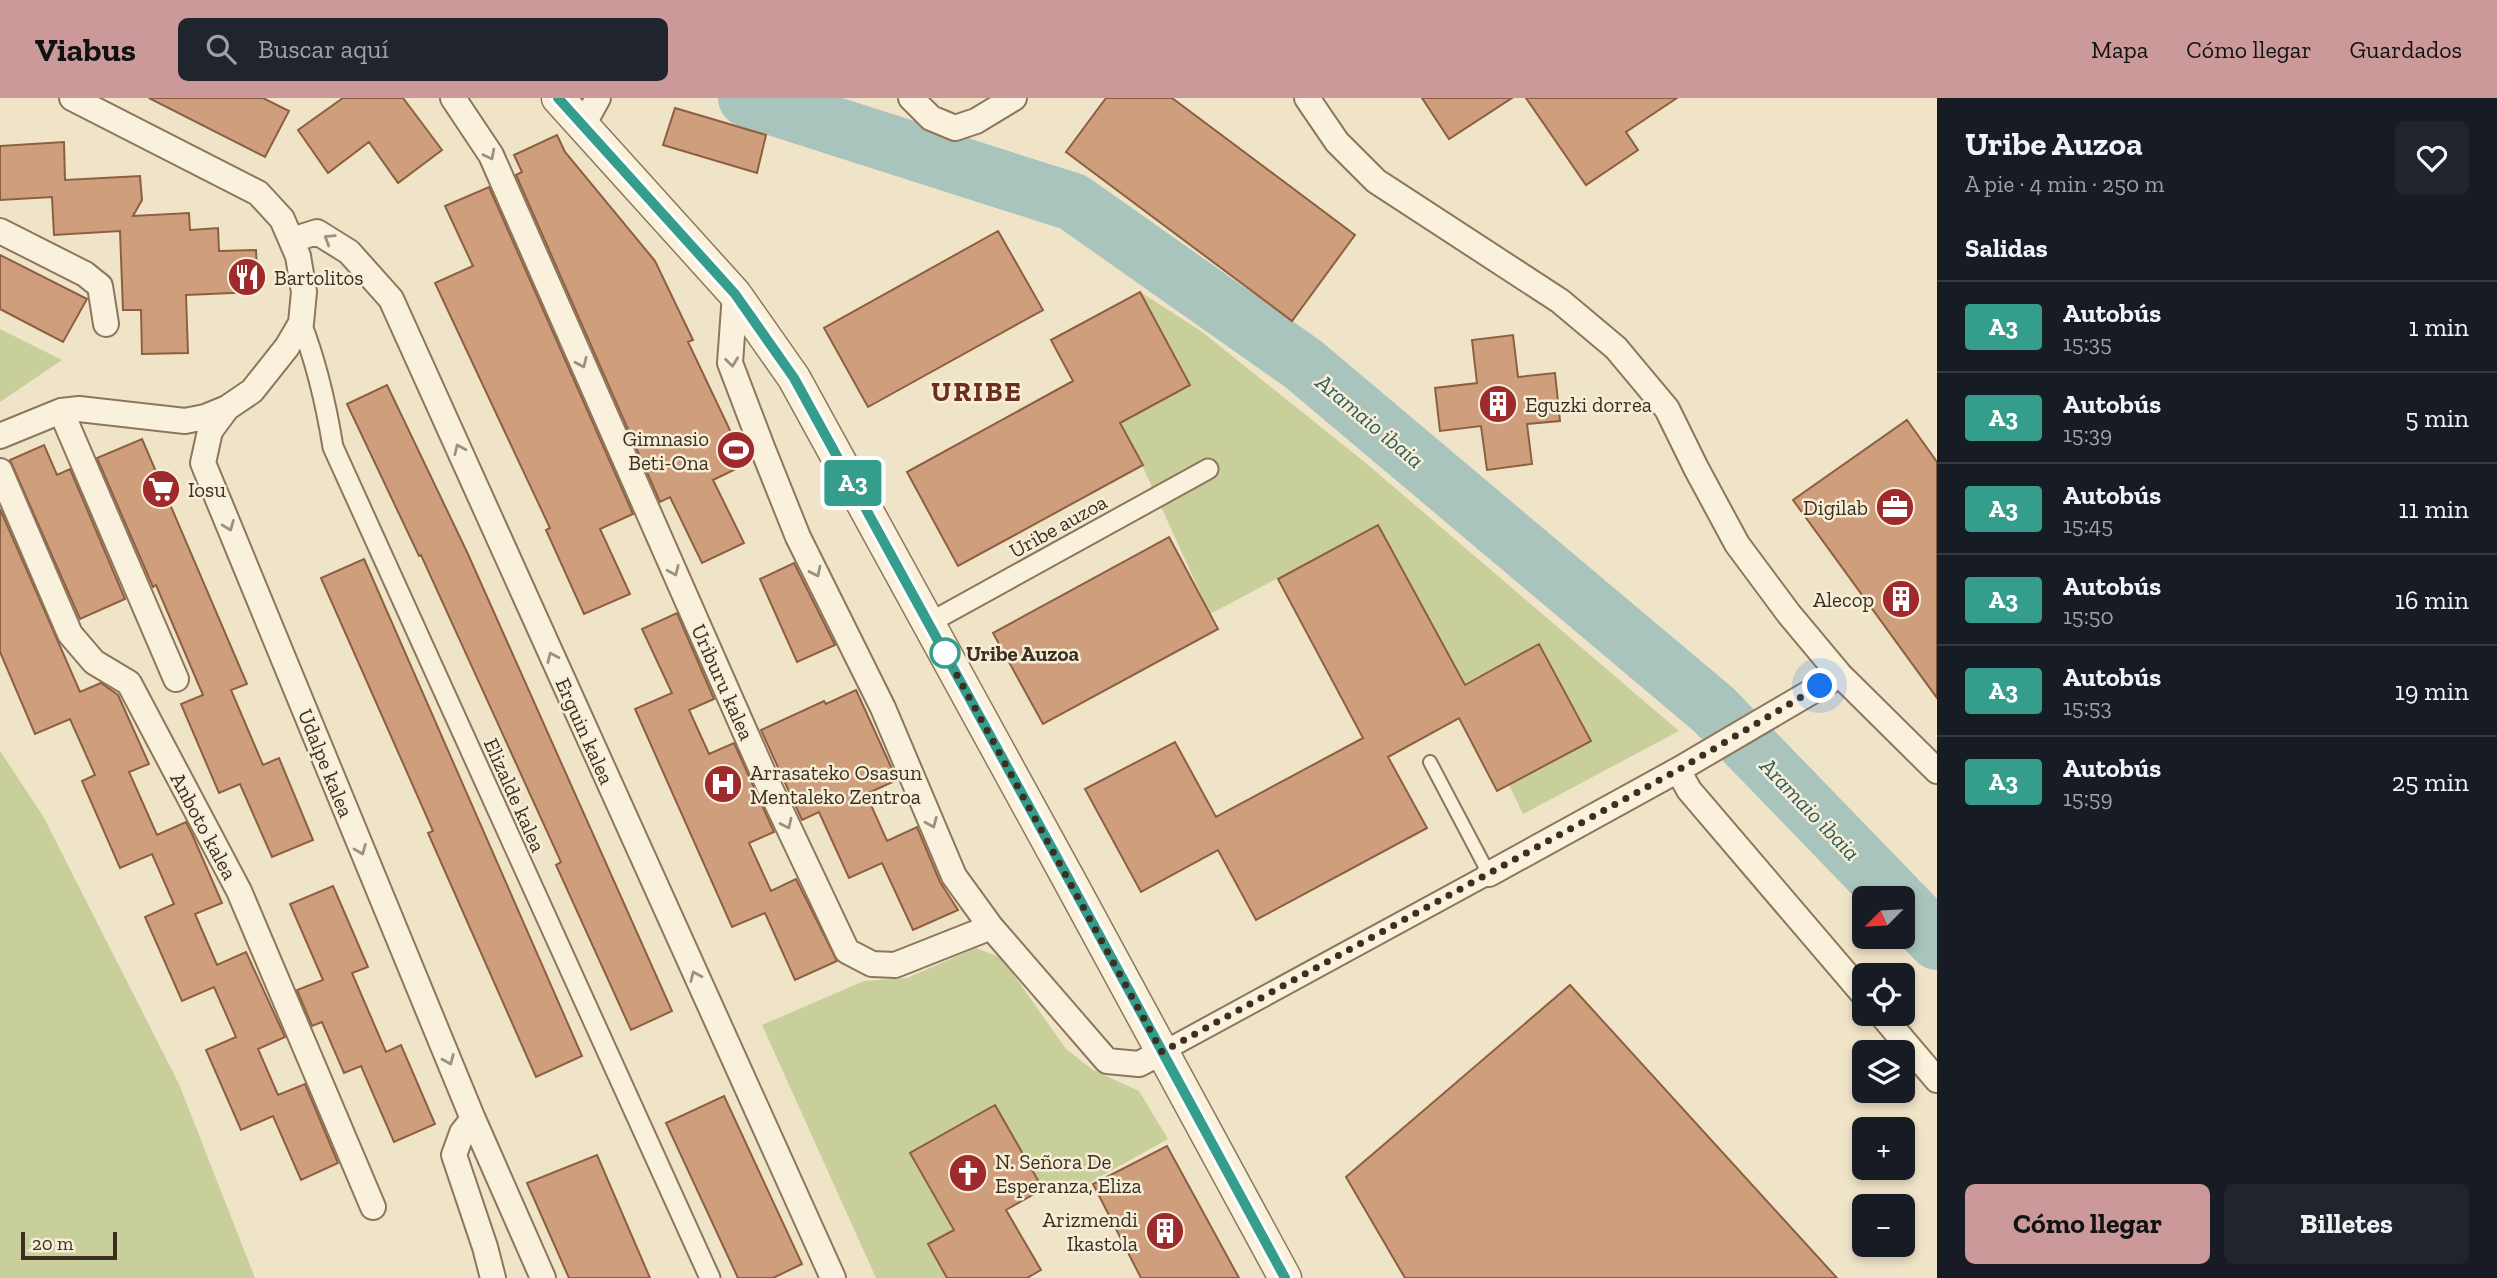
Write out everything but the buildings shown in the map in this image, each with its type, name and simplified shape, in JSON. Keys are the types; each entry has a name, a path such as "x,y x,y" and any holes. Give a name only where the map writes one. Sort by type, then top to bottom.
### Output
{"street":[{"path":"0,436 61,411 79,409 185,421 227,408 253,391 287,347 300,323 304,292 298,256 282,219 258,193 72,98"},
{"name":"Uriburu kalea","path":"453,98 491,155 768,784 847,951 872,964 895,965 991,927"},
{"path":"558,98 590,111 735,294 794,378 1285,1278"},
{"path":"911,98 931,117 955,128 975,121 1014,98"},
{"path":"1307,98 1337,142 1376,181 1560,301 1616,348 1667,409 1737,544 1789,614 1840,675 1937,771"},
{"path":"0,231 85,274 100,286 106,324"},
{"name":"Erguin kalea","path":"292,240 317,232 349,252 391,299 833,1278"},
{"path":"735,294 730,363 799,537 883,708 954,876 991,927 1107,1061 1139,1064 1162,1052 1678,770 1840,675"},
{"name":"Elizalde kalea","path":"300,323 311,349 325,400 333,447 710,1278"},
{"name":"Udalpe kalea","path":"227,408 210,431 203,463 473,1119 543,1278"},
{"path":"61,411 176,679"},
{"name":"Uribe auzoa","path":"929,623 1208,470"},
{"name":"Anboto kalea","path":"0,471 70,634 94,662 129,683 239,891 373,1207"},
{"path":"1678,770 1689,790 1852,981"},
{"path":"1891,1026 1937,1080"},
{"path":"473,1119 462,1133 454,1155 493,1278"}],"lane":[{"path":"1430,762 1489,874"}],"green space":[{"path":"1140,292 1201,331 1367,464 1679,731 1523,814 1509,785 1591,741 1540,644 1465,685 1378,525 1210,614 1136,452 1120,423 1190,384"},
{"path":"0,329 62,360 0,402"},
{"path":"0,751 43,816 179,1084 255,1278 0,1278"},
{"path":"976,948 1002,958 1066,1049 1093,1070 1139,1091 1168,1139 1069,1194 1062,1180 1043,1189 995,1105 910,1153 953,1230 928,1245 947,1278 876,1278 762,1025 864,981 907,978"}],"waterway":[{"name":"Aramaio ibaia","path":"747,98 1073,202 1303,364 1714,710 1884,886"},
{"name":"Aramaio ibaia","path":"1915,918 1937,941"}],"bus line":[{"name":"A3","path":"558,98 735,294 794,378 1285,1278"}],"place":[{"name":"Bartolitos","path":"247,277"},
{"name":"Eguzki dorrea","path":"1498,404"},
{"name":"Gimnasio Beti-Ona","path":"736,450"},
{"name":"Iosu","path":"161,489"},
{"name":"Digilab","path":"1895,507"},
{"name":"Alecop","path":"1901,599"},
{"name":"Uribe Auzoa","path":"945,653"},
{"name":"Arrasateko Osasun Mentaleko Zentroa","path":"723,784"},
{"name":"N. Señora De Esperanza, Eliza","path":"968,1173"},
{"name":"Arizmendi Ikastola","path":"1165,1231"}],"district":[{"name":"URIBE","path":"977,391"}],"route":[{"path":"945,653 1162,1052 1678,770 1820,686"}]}
